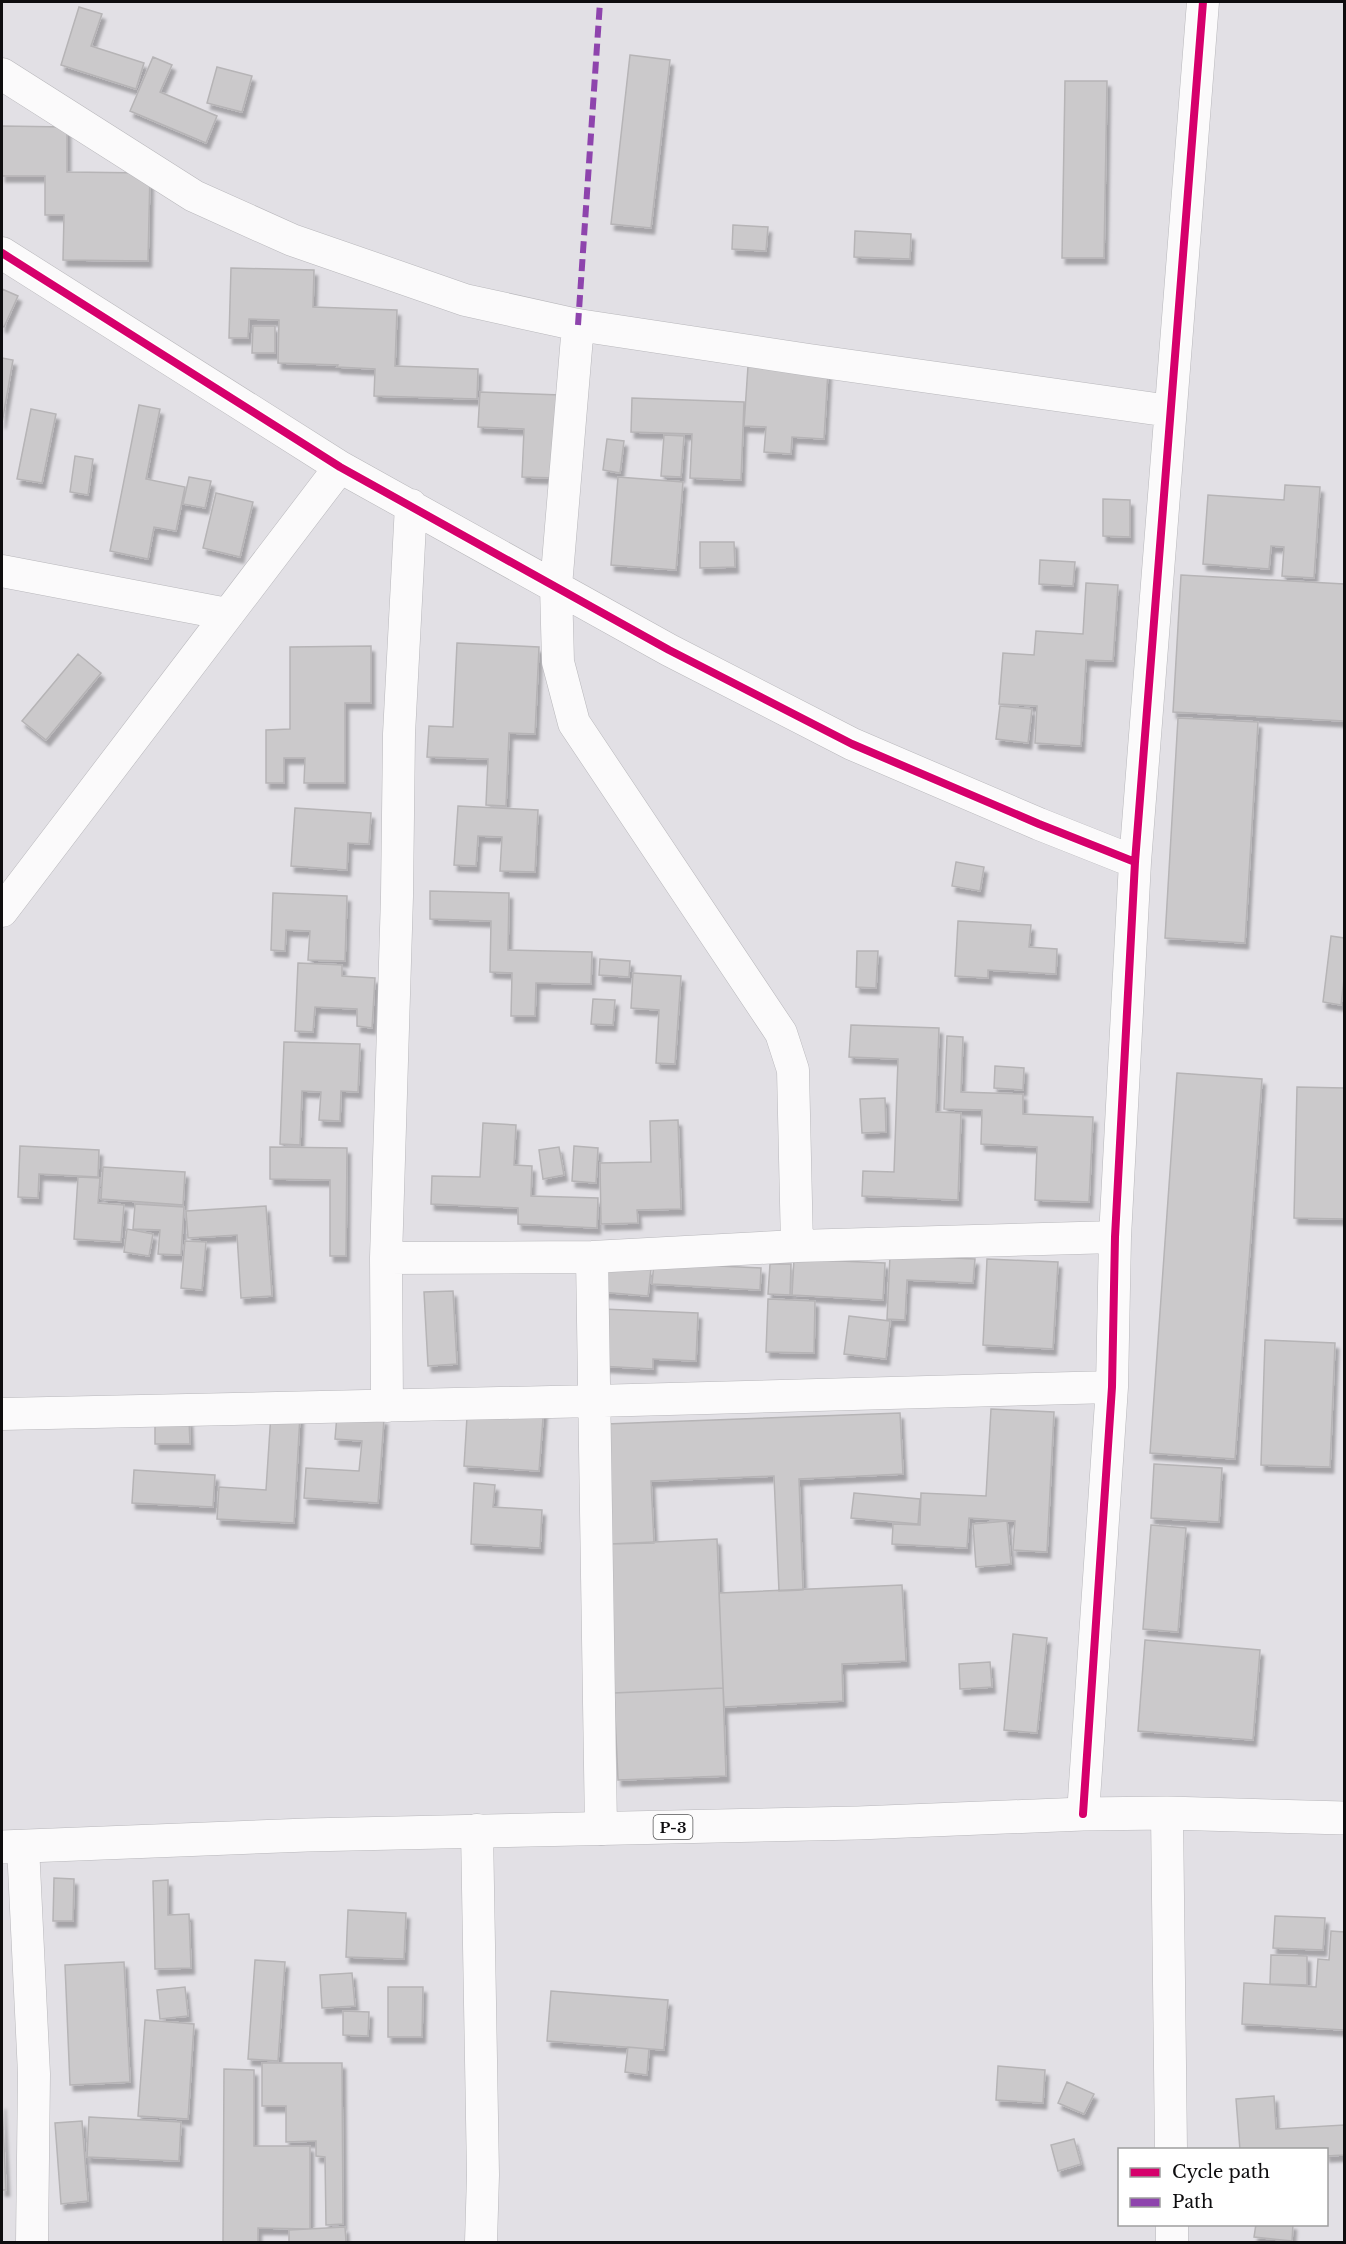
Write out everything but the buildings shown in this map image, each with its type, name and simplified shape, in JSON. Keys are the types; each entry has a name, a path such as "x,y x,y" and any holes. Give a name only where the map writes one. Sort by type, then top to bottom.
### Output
{"main road":[{"name":"P-3","path":"12,1846 477,1830 858,1823 1083,1814 1167,1813 1344,1818"}],"street":[{"path":"1083,1814 1113,1387 1115,1237 1135,862 1203,2"},
{"path":"2,74 195,195 292,240 465,300 578,325 1170,411"},
{"path":"2,253 340,467 669,650 852,744 1039,824 1135,862"},
{"path":"578,325 556,586 558,662 574,723 781,1033 793,1070 797,1246"},
{"path":"2,911 340,467"},
{"path":"387,1406 386,1258 397,908 399,734 411,505"},
{"path":"2,571 227,614"},
{"path":"386,1258 592,1257 797,1246 1115,1237"},
{"path":"592,1257 600,1829"},
{"path":"2,1414 1113,1387"},
{"path":"1167,1813 1171,2148"},
{"path":"477,1830 483,2164 481,2242"},
{"path":"12,1846 34,2074 32,2242"},
{"path":"1172,2226 1172,2242"}],"marked path":[{"path":"578,325 600,2"}],"cycle path":[{"path":"1083,1814 1112,1387 1115,1237 1135,862 1203,2"},
{"path":"2,253 340,467 669,650 852,744 1039,824 1135,862"}]}
